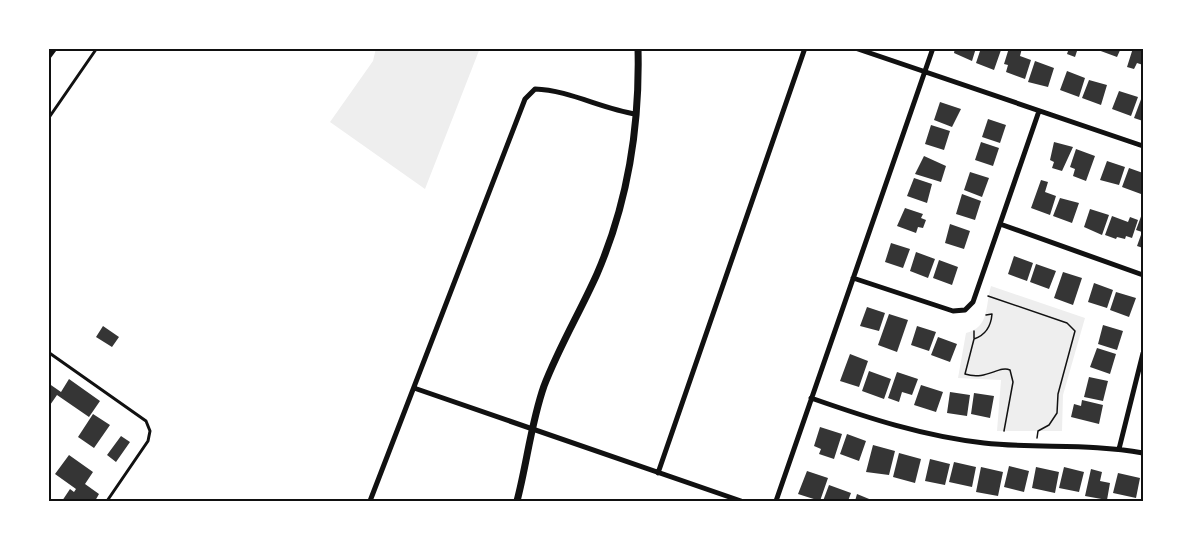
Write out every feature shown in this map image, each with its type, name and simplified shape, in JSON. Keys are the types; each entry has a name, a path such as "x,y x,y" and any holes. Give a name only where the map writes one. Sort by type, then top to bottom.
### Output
{"street":[{"path":"48,56 54,48"},
{"path":"517,501 543,389 557,353 596,277 624,199 633,156 638,48"},
{"path":"658,472 805,48"},
{"path":"855,48 1143,146"},
{"path":"776,501 933,48"},
{"path":"370,501 525,99 535,89 548,89 614,111 636,114"},
{"path":"853,278 947,310 958,312 973,302 1039,111"},
{"path":"1000,224 1143,274"},
{"path":"1119,449 1143,353"},
{"path":"414,388 741,501"},
{"path":"811,398 897,427 955,439 997,444 1081,445 1143,453"}],"lane":[{"path":"48,119 97,48"},
{"path":"48,352 146,421 150,431 148,441 107,501"}],"path":[{"path":"988,296 1066,323 1075,331 1058,394 1057,413 1049,425 1037,432"},
{"path":"974,339 983,334 990,325 992,314 986,315"},
{"path":"974,331 966,375 987,376 1004,368 1012,373 1013,382 1004,431"}],"shaded area":[{"path":"376,48 480,48 425,189 330,122 373,61"},
{"path":"991,286 1085,318 1063,395 1062,431 997,431 1001,380 958,378 966,333 974,330 983,321"}],"building":[{"path":"955,48 976,48 972,61 954,53"},
{"path":"981,48 1001,50 994,70 976,63"},
{"path":"1009,48 1022,48 1020,56 1031,60 1025,79 1006,72 1008,65 1004,64"},
{"path":"1069,48 1078,48 1075,57 1067,54"},
{"path":"1099,48 1121,48 1117,57 1098,50"},
{"path":"1133,48 1143,48 1143,65 1137,63 1134,69 1127,67"},
{"path":"1035,61 1054,68 1048,87 1028,82"},
{"path":"1067,71 1085,78 1079,97 1060,90"},
{"path":"1089,80 1107,85 1101,105 1082,98"},
{"path":"1119,91 1138,97 1131,116 1112,109"},
{"path":"1143,94 1143,121 1134,118"},
{"path":"940,102 961,109 952,127 934,120"},
{"path":"988,119 1006,125 1000,143 982,137"},
{"path":"931,125 950,131 944,150 925,144"},
{"path":"981,142 999,148 993,166 975,160"},
{"path":"1054,142 1073,147 1062,171 1052,168 1054,162 1050,160"},
{"path":"1076,149 1095,156 1086,181 1073,176 1075,169 1070,167"},
{"path":"924,156 946,166 941,182 915,174"},
{"path":"1107,161 1125,167 1119,185 1100,180"},
{"path":"1129,168 1143,173 1141,194 1122,187"},
{"path":"970,172 989,178 982,197 964,190"},
{"path":"914,178 932,184 927,203 907,196"},
{"path":"1041,180 1048,182 1045,192 1056,196 1050,215 1031,208"},
{"path":"962,194 981,201 975,220 956,214"},
{"path":"1060,198 1079,203 1072,223 1053,216"},
{"path":"905,208 923,214 921,218 926,220 923,228 918,227 916,233 897,226"},
{"path":"1090,209 1109,215 1102,235 1084,227"},
{"path":"1143,211 1143,248 1137,246 1142,232 1136,230"},
{"path":"1112,216 1128,222 1130,217 1138,220 1132,238 1126,236 1125,239 1117,237 1116,239 1105,235"},
{"path":"950,224 970,231 964,249 945,243"},
{"path":"891,243 910,249 903,268 885,262"},
{"path":"916,252 935,259 928,278 910,271"},
{"path":"1014,256 1033,263 1027,281 1008,274"},
{"path":"939,260 958,267 952,285 933,278"},
{"path":"1036,264 1056,271 1049,289 1030,282"},
{"path":"1063,272 1082,278 1073,305 1054,298"},
{"path":"1094,283 1113,290 1107,308 1088,302"},
{"path":"1116,292 1136,298 1129,317 1110,310"},
{"path":"867,307 885,313 879,331 860,326"},
{"path":"889,314 908,320 897,352 878,345"},
{"path":"1103,325 1123,331 1117,350 1098,344"},
{"path":"103,326 119,337 112,347 96,337"},
{"path":"917,326 936,332 929,351 911,345"},
{"path":"938,337 957,344 950,362 931,355"},
{"path":"1097,348 1116,354 1110,374 1090,367"},
{"path":"850,354 868,361 859,387 840,381"},
{"path":"869,371 891,379 884,399 862,391"},
{"path":"897,372 918,379 912,395 902,392 899,402 888,398"},
{"path":"1089,377 1108,381 1103,401 1084,397"},
{"path":"69,379 100,401 89,417 57,395 48,408 48,383 61,392"},
{"path":"921,385 943,392 936,412 914,405"},
{"path":"950,392 970,395 967,416 947,413"},
{"path":"974,393 994,396 990,418 971,414"},
{"path":"1082,400 1103,405 1099,424 1071,417 1074,404 1081,406"},
{"path":"93,414 110,425 94,448 78,437"},
{"path":"820,427 842,434 834,459 819,454 821,449 814,446"},
{"path":"847,434 866,441 859,461 840,454"},
{"path":"121,436 130,442 116,462 107,455"},
{"path":"873,445 895,451 889,475 866,472"},
{"path":"899,453 921,459 915,483 893,477"},
{"path":"69,455 93,472 85,484 99,494 95,501 62,501 70,489 74,492 76,489 55,474"},
{"path":"930,459 950,464 945,485 925,481"},
{"path":"954,462 976,467 972,487 949,482"},
{"path":"1009,466 1029,471 1024,492 1004,487"},
{"path":"981,467 1003,472 998,496 976,492"},
{"path":"1036,467 1059,472 1055,493 1032,488"},
{"path":"1064,467 1084,472 1079,492 1059,488"},
{"path":"1091,469 1102,472 1100,481 1110,483 1107,500 1085,496"},
{"path":"807,471 828,478 820,501 798,494"},
{"path":"1118,473 1140,478 1136,498 1113,493"},
{"path":"829,485 851,493 848,501 823,501"},
{"path":"857,494 874,501 855,501"}]}
